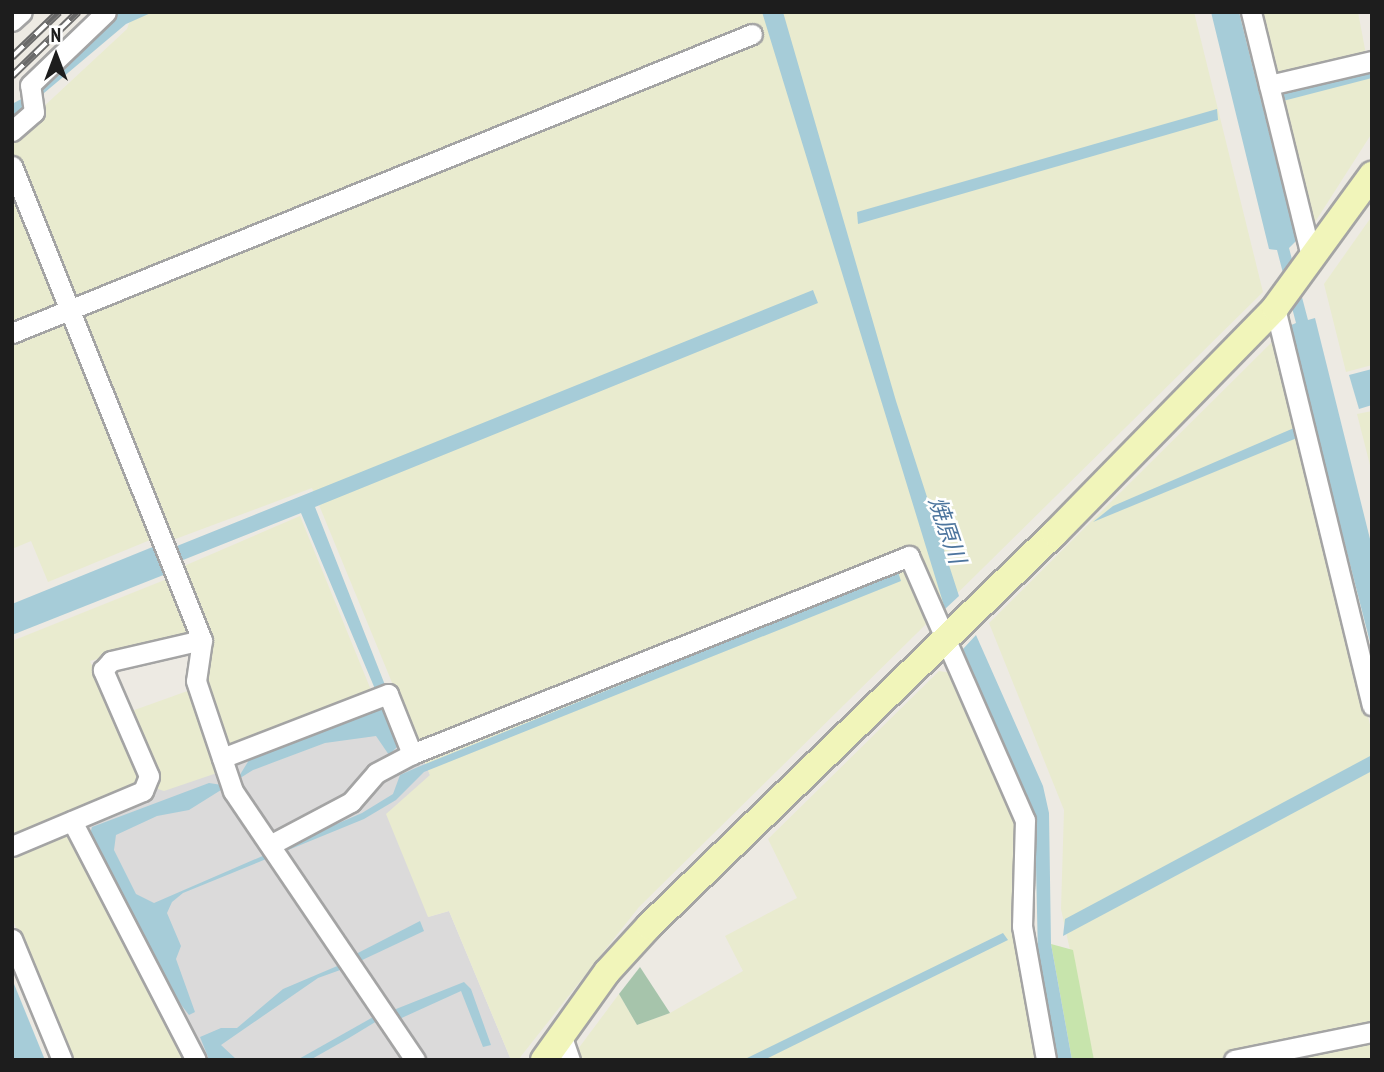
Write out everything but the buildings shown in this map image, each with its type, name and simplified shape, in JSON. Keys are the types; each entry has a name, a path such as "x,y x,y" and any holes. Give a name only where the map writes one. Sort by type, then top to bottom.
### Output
{"street":[{"path":"12,21 22,12"},
{"path":"12,131 33,98 30,85 106,12"},
{"path":"1251,12 1269,85 1294,285 1372,705"},
{"path":"12,333 752,34"},
{"path":"1269,85 1372,61"},
{"path":"12,166 202,640 196,681 230,785 415,1060"},
{"path":"544,1060 561,1034 649,926 1164,425 1294,285 1372,175"},
{"path":"276,853 351,802 376,773 412,754 909,556 1025,820 1022,926 1046,1060"},
{"path":"12,846 144,791 150,784 103,670 111,661 202,640"},
{"path":"222,758 388,694 412,754"},
{"path":"72,821 196,1060"},
{"path":"12,939 62,1060"},
{"path":"1234,1060 1372,1031"},
{"path":"561,1034 570,1060"}],"shaded area":[{"path":"394,688 430,775 428,917 449,911 511,1060 190,1060 61,819"}],"green space":[{"path":"133,12 1194,12 1263,292 639,907 518,1060 511,1060 449,911 428,917 386,814 430,775 312,488 170,541 155,538 48,582 31,541 12,549 12,136 127,29"},
{"path":"1255,12 1358,12 1368,65 1372,64 1372,133 1310,230"},
{"path":"1372,216 1372,365 1346,372 1324,284"},
{"path":"1277,337 1372,733 1372,1060 1094,1060 1061,909 1064,810 989,623"},
{"path":"1372,411 1372,473 1357,414"},
{"path":"300,516 373,695 228,750 200,675 211,644 184,566"},
{"path":"172,577 194,633 90,661 115,717 193,689 217,773 164,791 143,784 61,819 190,1060 70,1060 12,918 12,641"},
{"path":"939,671 953,673 1016,810 1039,1060 581,1060 578,1049 619,994 637,1025 670,1013 743,971 725,936 797,898 768,839"},
{"path":"1051,944 1073,950 1094,1060 1072,1060"},
{"path":"640,967 670,1013 637,1025 619,994"}],"water":[{"path":"111,12 153,12 126,24 12,120 12,104 42,88 114,17"},
{"path":"762,12 783,12 896,401 959,596 945,609"},
{"path":"1211,12 1239,12 1296,241 1289,248 1308,320 1315,318 1372,547 1372,650 1289,326 1296,323 1277,250 1269,249"},
{"path":"1372,69 1372,78 1283,101 1281,92"},
{"path":"1217,109 1218,120 858,224 857,212"},
{"path":"813,290 818,303 315,507 385,685 375,689 301,513 183,560 179,553 177,546"},
{"path":"1372,369 1372,405 1359,409 1349,375"},
{"path":"1294,428 1297,438 1093,522 1113,506"},
{"path":"155,546 166,574 12,635 12,604"},
{"path":"898,572 901,581 424,772 396,800 364,819 183,893 172,902 167,913 181,946 176,959 195,1012 189,1015 168,988 89,838 92,827 209,783 222,785 238,778 249,760 382,707 398,746 389,755 376,736 325,743 253,770 189,810 157,816 116,835 114,850 136,894 154,903 362,813 393,794 400,775"},
{"path":"976,635 1043,786 1049,813 1051,944 1072,1060 1055,1060 1038,957 1035,819 963,649"},
{"path":"1372,755 1372,771 1063,936 1065,919"},
{"path":"420,921 424,931 358,962 354,955"},
{"path":"1003,933 1008,940 764,1060 743,1060"},
{"path":"342,964 343,969 318,978 221,1045 237,1060 203,1060 208,1057 200,1037 221,1028 237,1028 283,989"},
{"path":"12,979 45,1060 12,1060"},
{"path":"464,982 471,989 491,1045 483,1047 461,991 395,1021 391,1011"},
{"path":"375,1016 377,1021 310,1060 297,1060"}],"railway":[{"path":"12,57 59,12"},
{"path":"12,76 78,12"}],"water label":[{"name":"焼原川","path":"947,530"}]}
